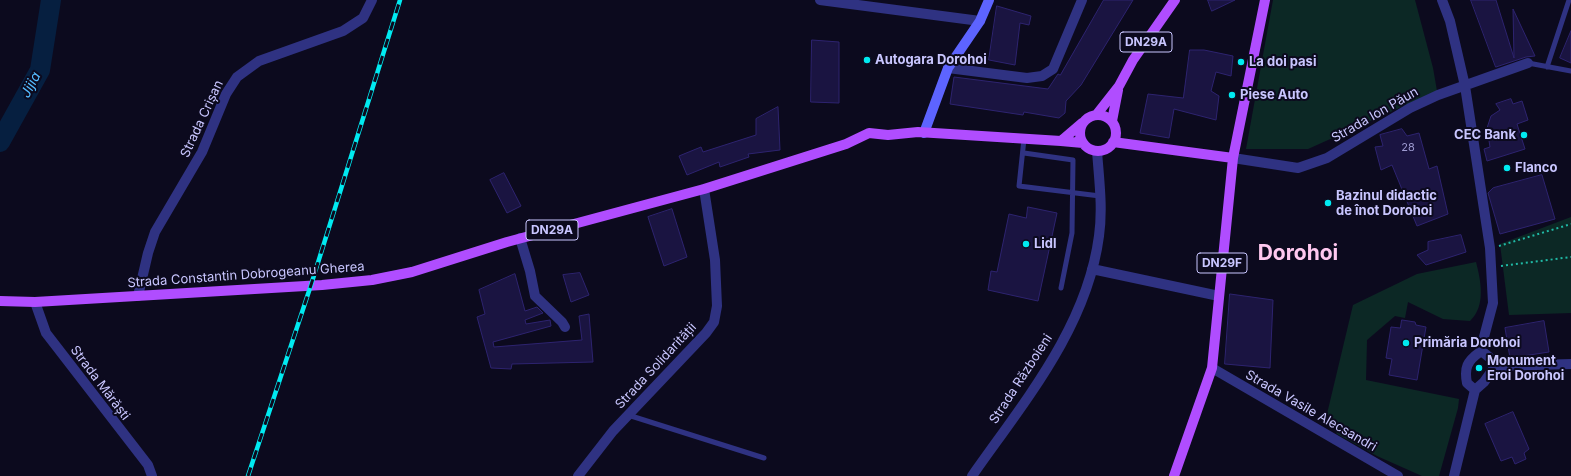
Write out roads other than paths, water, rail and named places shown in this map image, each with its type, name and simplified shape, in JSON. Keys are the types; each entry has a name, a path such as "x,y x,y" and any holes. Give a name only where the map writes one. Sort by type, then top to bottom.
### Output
{"main road":[{"name":"DN29A","path":"1097,114 1118,86 1133,60 1175,0"},
{"name":"DN29F","path":"1174,476 1212,368 1232,158 1265,0"},
{"name":"DN29A","path":"1112,121 1118,86"},
{"path":"1061,141 1082,123 1091,116 1097,114 1103,115 1112,121 1116,129 1113,142 1105,149 1097,151 1087,147 1083,144 1080,134 1082,123"},
{"name":"Strada Constantin Dobrogeanu Gherea","path":"35,302 322,285 372,280 412,272 520,238 704,189 846,144 869,134 924,133 1061,141 1083,144"},
{"path":"1113,142 1232,158"},
{"name":"DN29A","path":"0,301 35,302"}],"street":[{"name":"Strada Crișan","path":"138,296 148,253 155,232 202,152 226,94 237,77 259,61 343,31 363,18 372,0"},
{"path":"820,0 980,21"},
{"path":"924,133 948,68 980,21 989,0"},
{"path":"948,68 1027,78 1042,76 1053,69 1082,0"},
{"path":"1442,0 1450,21 1466,86 1490,248 1493,303 1480,352 1469,359 1465,372 1467,383 1475,390"},
{"name":"Strada Ion Păun","path":"1232,158 1298,168 1327,158 1410,108 1528,63"},
{"name":"Strada Războieni","path":"972,476 1055,356 1082,300 1092,269 1099,234 1100,196 1097,151"},
{"name":"Strada Solidarității","path":"578,476 595,452 706,333 714,322 717,306 715,260 704,189"},
{"path":"520,238 530,271 535,296 562,322 565,327"},
{"path":"1092,269 1219,296"},
{"name":"Strada Mărăști","path":"35,302 46,333 148,465 152,476"},
{"path":"1480,352 1484,353 1500,366"},
{"path":"1454,476 1475,390 1484,382 1494,368 1500,366 1571,364"},
{"name":"Strada Vasile Alecsandri","path":"1212,368 1398,476"}],"lane":[{"path":"1547,67 1569,0"},
{"path":"1528,63 1571,71"},
{"path":"1024,139 1024,153 1019,186 1073,194 1100,196"},
{"path":"1024,153 1073,160 1072,233 1061,288"},
{"path":"628,415 764,458"}],"waterway":[{"name":"Jijia","path":"0,142 40,70 51,0"}],"railway":[{"path":"248,476 311,285 400,0"}],"place":[{"name":"Autogara Dorohoi","path":"867,60"},
{"name":"La doi pasi","path":"1241,62"},
{"name":"Piese Auto","path":"1232,95"},
{"name":"CEC Bank","path":"1524,135"},
{"name":"Flanco","path":"1507,168"},
{"name":"Bazinul didactic de înot Dorohoi","path":"1328,203"},
{"name":"Lidl","path":"1026,244"},
{"name":"Primăria Dorohoi","path":"1406,343"},
{"name":"Monument Eroi Dorohoi","path":"1479,368"}],"district":[{"name":"Dorohoi","path":"1298,254"}]}
